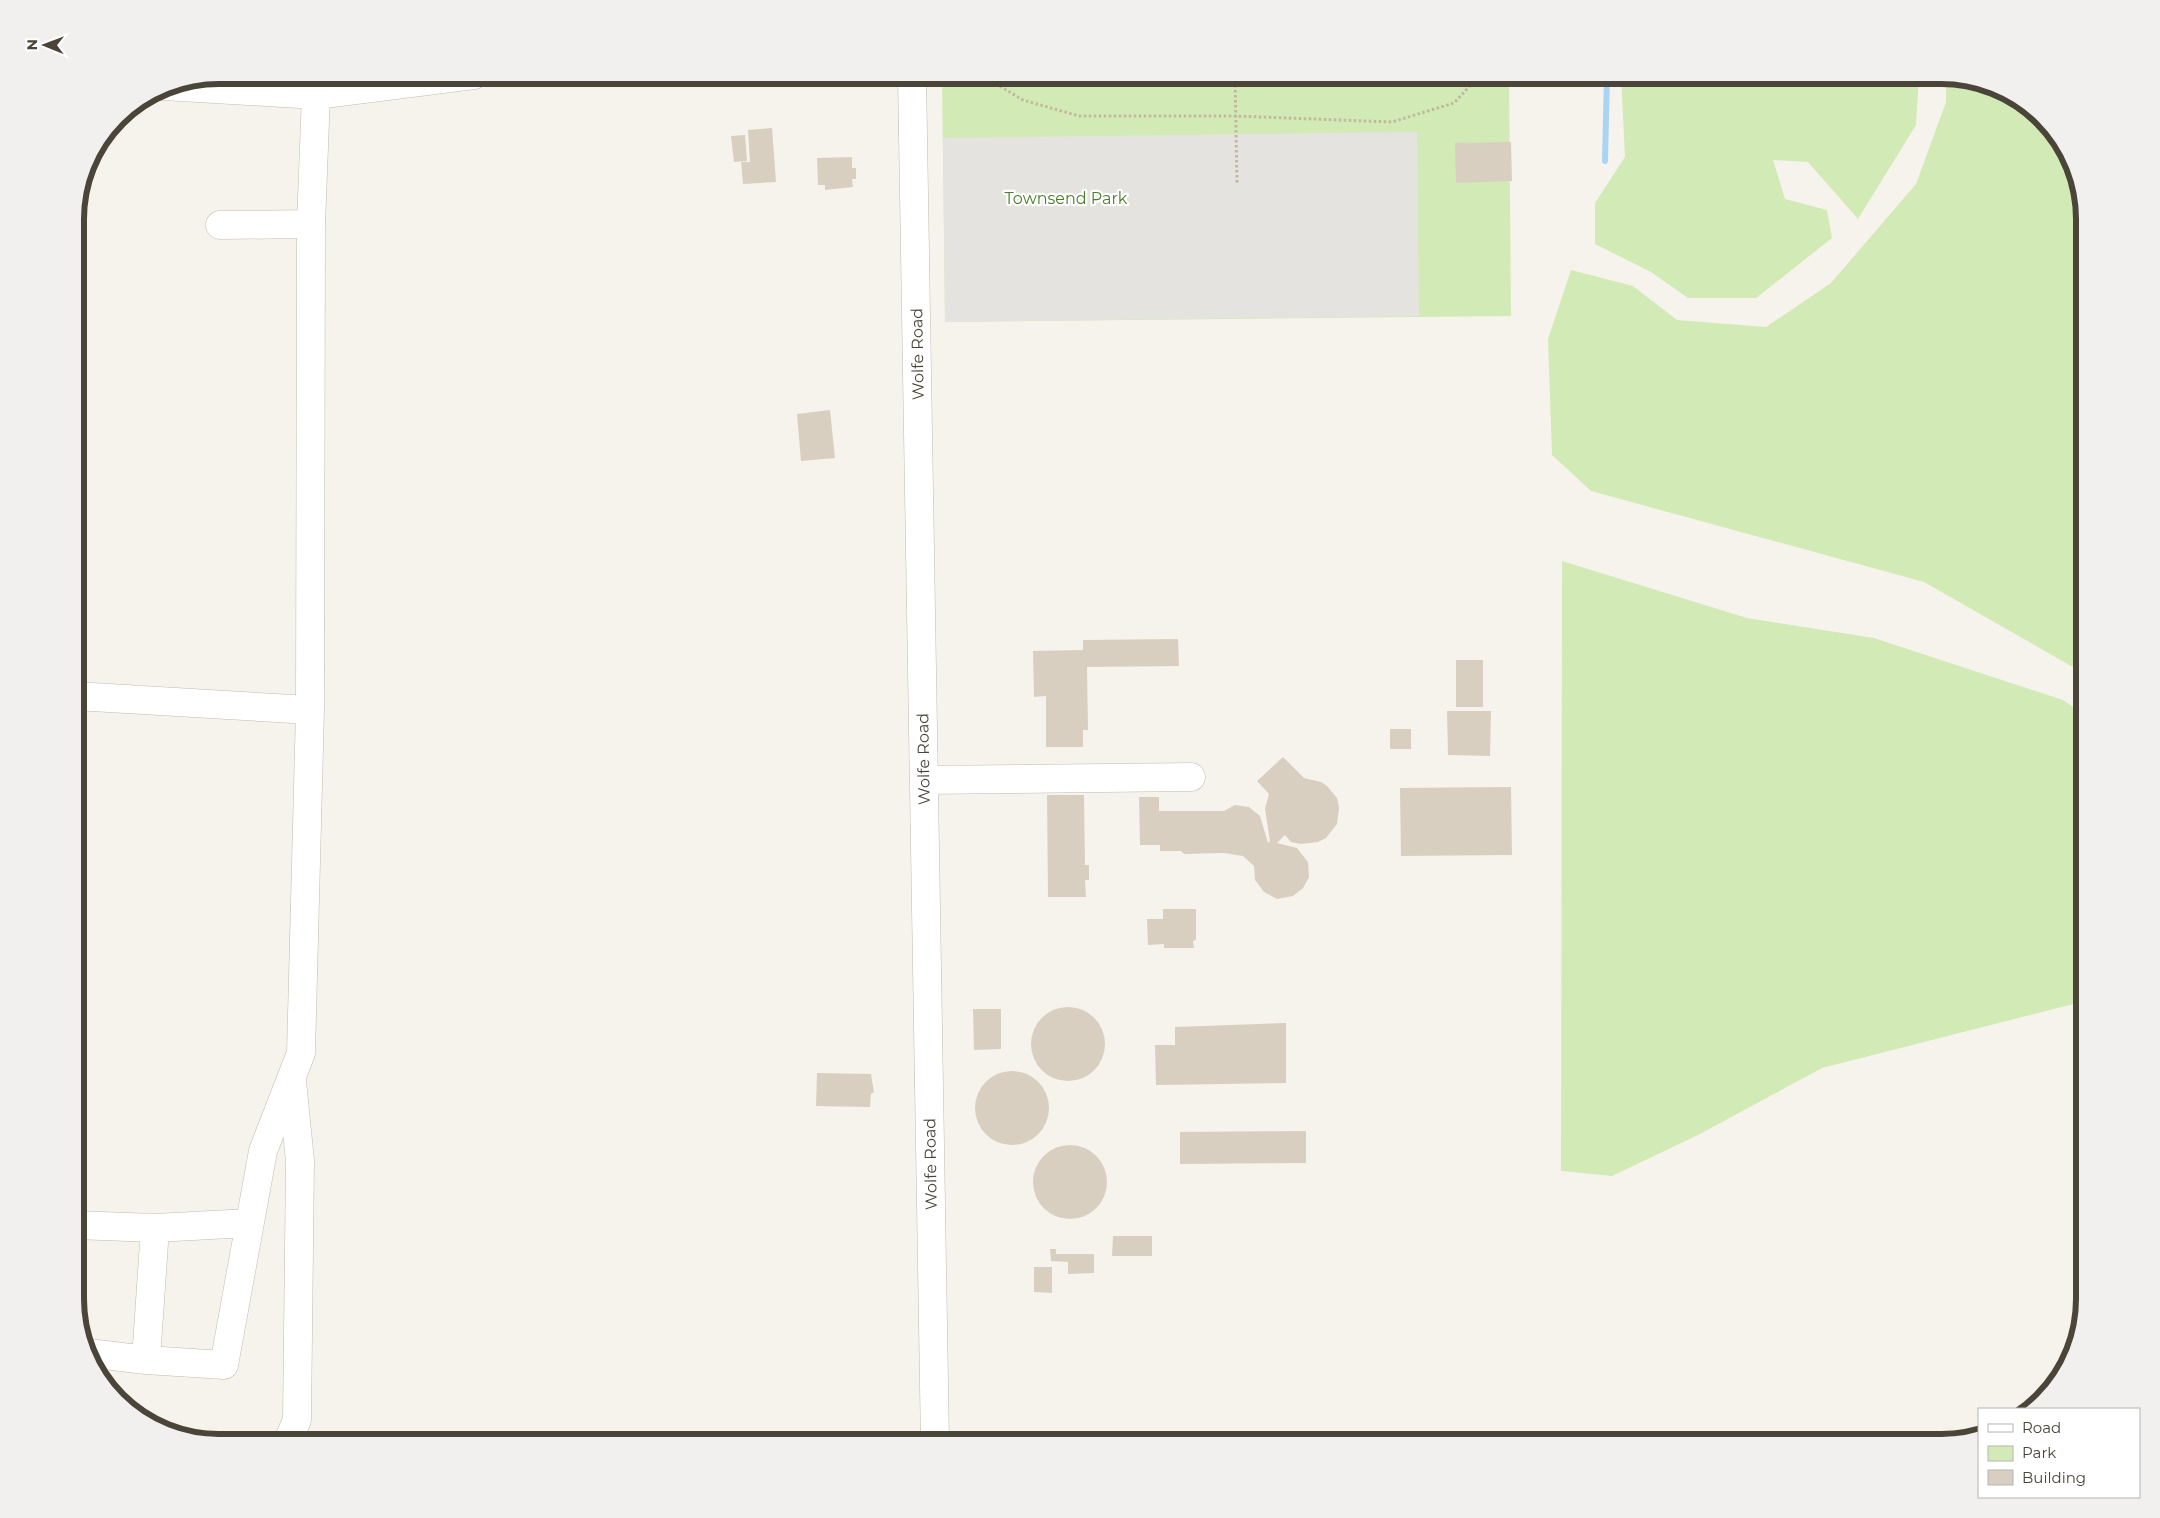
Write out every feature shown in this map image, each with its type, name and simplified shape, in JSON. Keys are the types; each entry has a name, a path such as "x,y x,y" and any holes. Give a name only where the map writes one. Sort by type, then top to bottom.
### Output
{"street":[{"path":"191,86 316,95 403,84"},
{"name":"Wolfe Road","path":"912,84 935,1434"},
{"path":"96,1354 146,1360 224,1365 263,1151 301,1053 310,710 312,224 316,95"},
{"path":"220,225 312,224"},
{"path":"84,697 310,710"},
{"path":"924,780 1191,777"},
{"path":"291,1434 297,1420 300,1161 292,1078"},
{"path":"84,1225 156,1228 249,1223"},
{"path":"146,1360 156,1228"}],"path":[{"path":"997,84 1023,100 1080,116 1235,116 1392,122 1454,103 1472,84"},
{"path":"1235,84 1237,183"}],"green space":[{"name":"Townsend Park","path":"942,84 1509,84 1511,316 945,322"},
{"path":"1621,84 1918,84 1916,125 1858,219 1808,162 1773,160 1785,199 1827,210 1832,238 1756,298 1688,298 1651,272 1595,244 1595,203 1625,157"},
{"path":"1946,84 1959,85 1985,91 2016,107 2043,130 2058,151 2072,184 2076,219 2076,669 1924,582 1591,491 1552,455 1548,339 1571,270 1633,286 1677,320 1766,327 1831,283 1916,184 1946,102"},
{"path":"1562,561 1747,618 1874,638 2063,700 2076,709 2076,1003 1822,1068 1698,1135 1612,1176 1561,1171"}],"shaded area":[{"name":"Townsend Park","path":"1417,132 1419,316 945,322 943,138"}],"building":[{"path":"772,128 776,182 743,184 741,162 750,162 748,130"},
{"path":"745,135 747,161 734,162 731,136"},
{"path":"1511,142 1512,181 1456,183 1455,143"},
{"path":"852,157 852,168 856,168 856,179 852,179 853,187 825,190 825,185 818,185 817,158"},
{"path":"830,410 835,458 801,461 797,414"},
{"path":"1178,639 1179,666 1087,667 1088,730 1083,730 1083,747 1046,747 1046,696 1034,697 1033,651 1083,650 1083,640"},
{"path":"1456,660 1483,660 1483,707 1456,707"},
{"path":"1447,711 1491,711 1490,756 1448,755"},
{"path":"1390,729 1411,729 1411,749 1390,749"},
{"path":"1283,757 1304,778 1321,782 1327,786 1337,798 1339,808 1337,824 1326,838 1318,842 1301,844 1291,842 1285,835 1277,843 1297,848 1308,862 1309,877 1303,888 1293,896 1277,899 1264,892 1255,880 1254,866 1243,856 1224,853 1184,854 1181,851 1160,851 1160,845 1140,845 1139,797 1159,797 1159,811 1224,811 1235,805 1249,807 1260,816 1268,843 1270,841 1265,809 1269,794 1257,781"},
{"path":"1511,787 1512,855 1401,856 1400,788"},
{"path":"1047,795 1084,795 1085,865 1089,865 1089,880 1085,880 1086,897 1048,897"},
{"path":"1163,909 1196,909 1196,940 1193,941 1194,948 1164,948 1164,944 1148,945 1147,919 1163,919"},
{"path":"1061,1007 1075,1007 1089,1013 1099,1023 1105,1037 1105,1051 1099,1065 1089,1075 1075,1081 1061,1081 1047,1075 1037,1065 1031,1051 1031,1037 1037,1023 1047,1013"},
{"path":"973,1009 1001,1009 1001,1049 974,1050"},
{"path":"1286,1023 1286,1083 1156,1085 1155,1045 1175,1045 1175,1027"},
{"path":"1005,1071 1019,1071 1033,1077 1043,1087 1049,1101 1049,1115 1043,1129 1033,1139 1019,1145 1005,1145 991,1139 981,1129 975,1115 975,1101 981,1087 991,1077"},
{"path":"817,1073 871,1074 874,1092 871,1094 870,1107 816,1106"},
{"path":"1306,1131 1306,1163 1180,1164 1180,1132"},
{"path":"1063,1145 1077,1145 1091,1151 1101,1161 1107,1175 1107,1189 1101,1203 1091,1213 1077,1219 1063,1219 1049,1213 1039,1203 1033,1189 1033,1175 1039,1161 1049,1151"},
{"path":"1113,1236 1152,1236 1152,1256 1112,1256"},
{"path":"1050,1249 1056,1249 1056,1254 1094,1254 1094,1273 1068,1274 1068,1262 1051,1261"},
{"path":"1034,1267 1052,1267 1052,1293 1034,1292"}],"waterway":[{"path":"1605,161 1607,84"}]}
